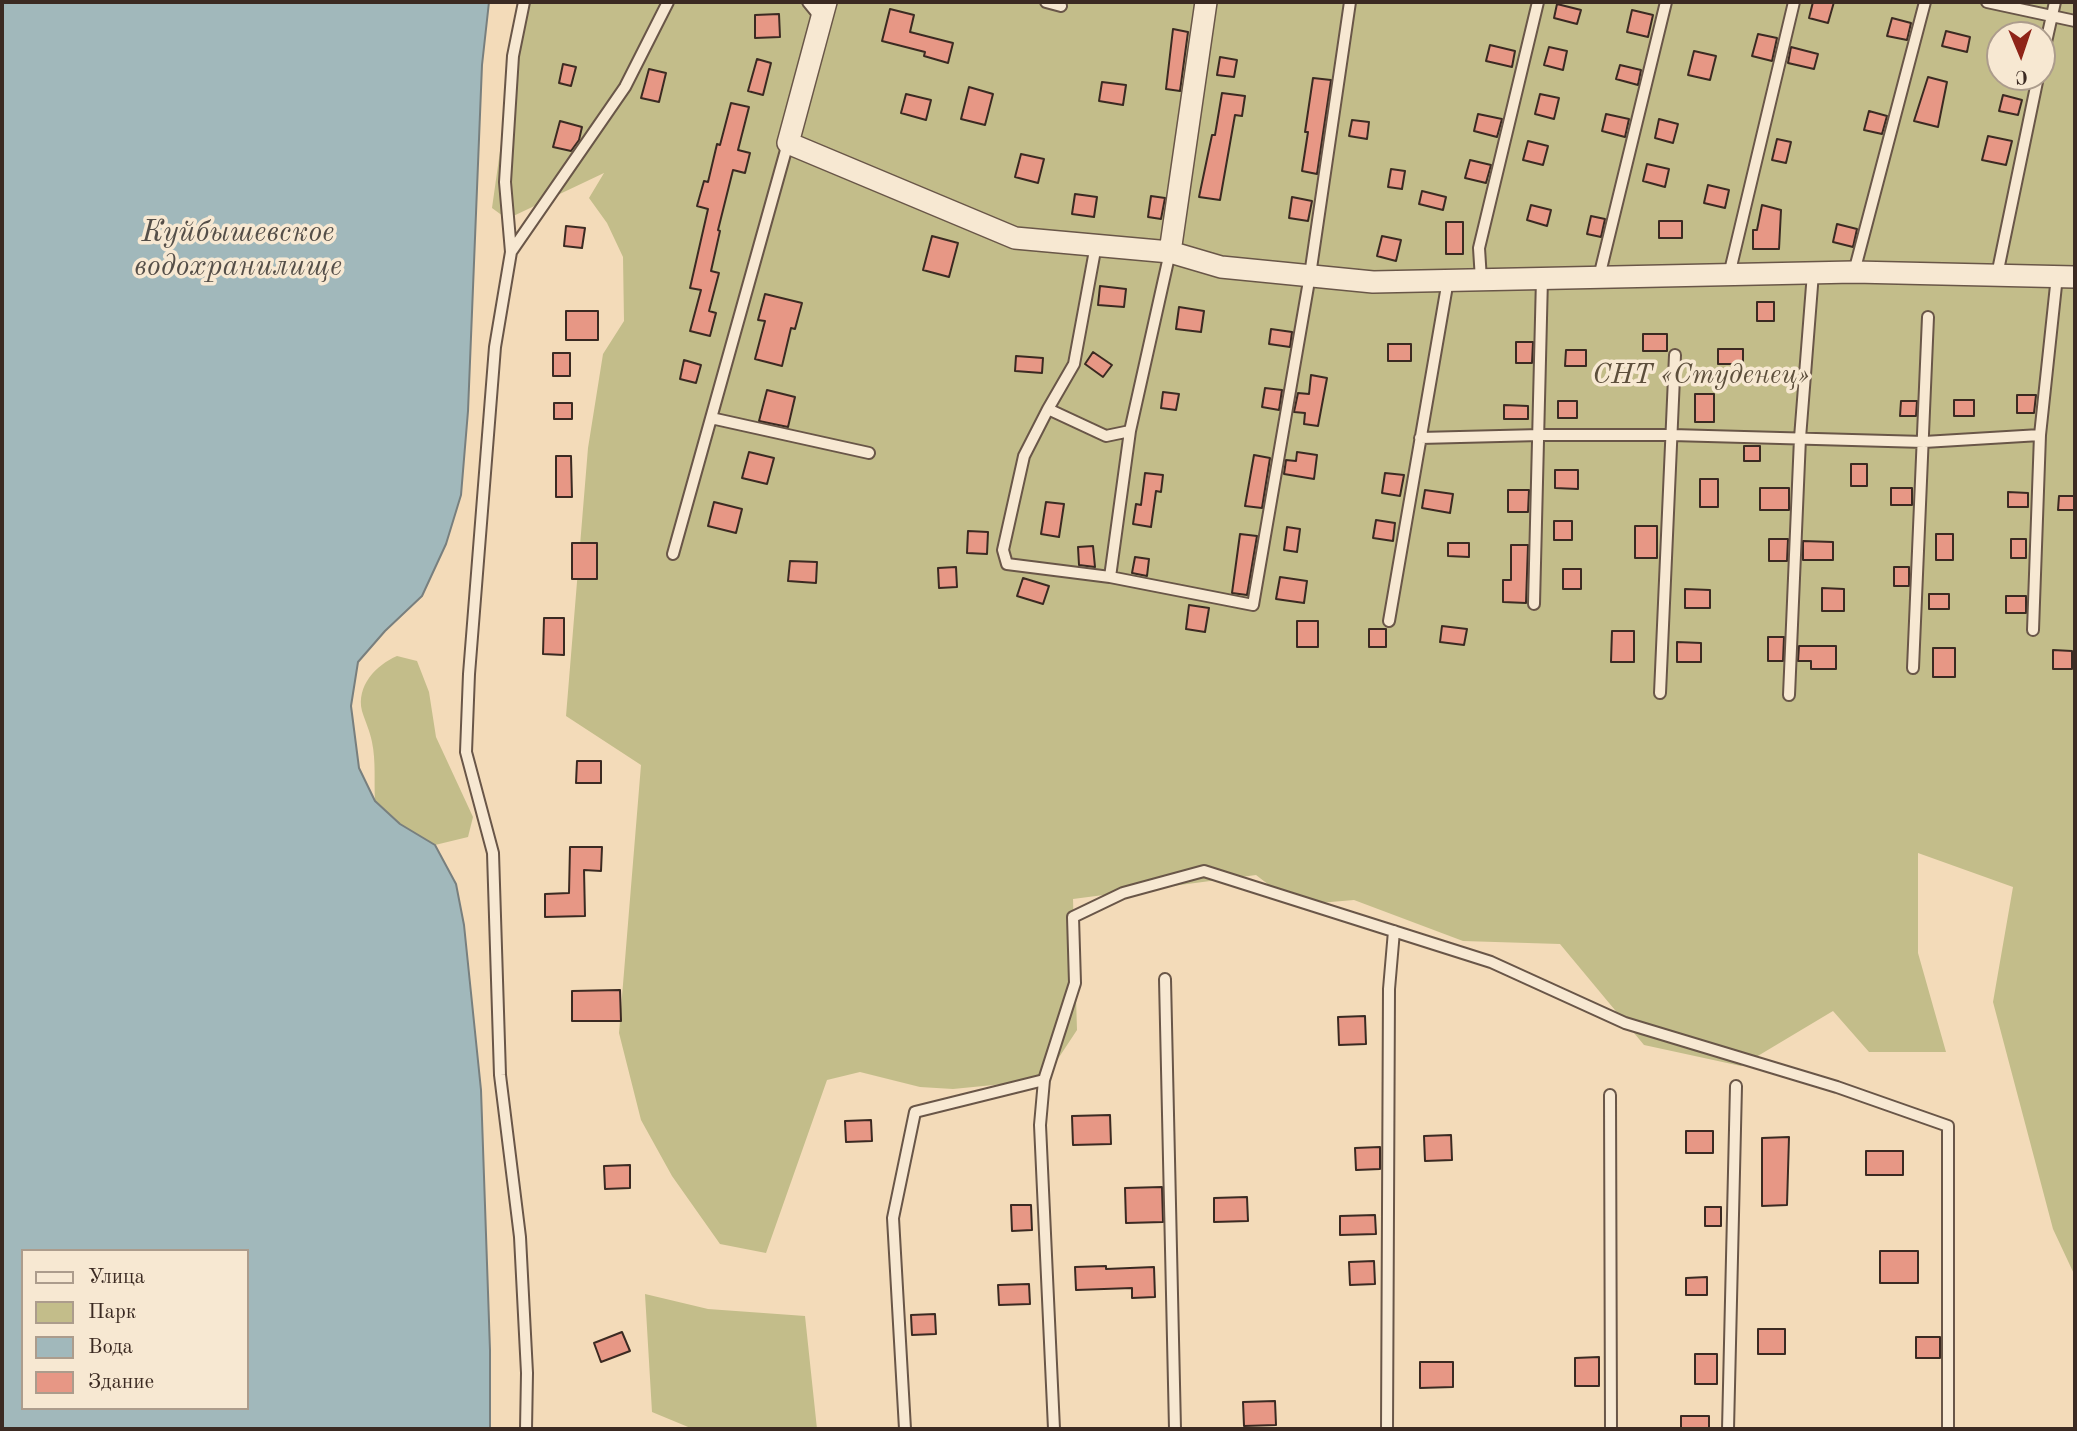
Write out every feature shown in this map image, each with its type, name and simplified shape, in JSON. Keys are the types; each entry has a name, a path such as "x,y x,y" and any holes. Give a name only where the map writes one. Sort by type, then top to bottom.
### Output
{"street":[{"path":"1170,253 1206,2"},
{"path":"819,7 788,143 1015,238 1170,253 1221,267 1373,282 1854,272 2066,276"}],"lane":[{"path":"524,2 513,56 505,182 511,252 495,347 469,674 466,752 493,853 500,1075 520,1237 527,1373 526,1429"},
{"path":"511,252 625,87 668,2"},
{"path":"1046,2 1061,6"},
{"path":"1096,245 1074,364 1024,456 1003,550 1007,564 1110,577 1253,605 1310,275 1350,2"},
{"path":"1481,280 1479,248 1538,2"},
{"path":"1599,277 1666,2"},
{"path":"1729,275 1794,2"},
{"path":"1854,272 1925,2"},
{"path":"1987,2 2075,21"},
{"path":"2050,21 2055,2"},
{"path":"1997,275 2035,91"},
{"path":"673,554 788,143"},
{"path":"1110,577 1130,431 1170,253"},
{"path":"1789,695 1800,438 1813,273"},
{"path":"2033,630 2040,435 2066,276"},
{"path":"1534,604 1542,278"},
{"path":"1389,621 1448,280"},
{"path":"1913,668 1928,317"},
{"path":"1660,693 1675,355"},
{"path":"1048,409 1106,436 1130,431"},
{"path":"711,418 869,453"},
{"path":"1420,438 1672,435 1924,442 2040,435"},
{"path":"1054,1429 1040,1125 1044,1080 1076,983 1073,917 1123,893 1204,871 1492,962 1625,1023 1837,1087 1948,1126 1948,1429"},
{"path":"1387,1429 1389,989 1394,931"},
{"path":"1165,979 1175,1429"},
{"path":"905,1429 893,1218 915,1112 1044,1080"},
{"path":"1728,1429 1735,1086"},
{"path":"1610,1095 1611,1429"}],"green space":[{"name":"СНТ «Студенец»","path":"521,2 2075,2 2075,1276 2053,1229 1993,1002 2013,887 1918,853 1918,953 1946,1052 1869,1052 1833,1011 1741,1066 1644,1045 1560,944 1463,941 1354,900 1295,905 1256,875 1073,899 1077,1030 1044,1080 953,1089 920,1087 860,1072 827,1080 766,1253 720,1244 672,1176 641,1120 619,1033 641,765 566,716 588,448 603,354 624,321 623,257 607,223 589,198 604,173 507,219 492,208"},
{"path":"397,656 417,661 429,692 436,737 473,817 468,837 435,845 400,824 375,801 373,749 362,711 362,693 375,671"},
{"path":"645,1294 708,1309 805,1316 817,1429 693,1429 652,1412"}],"water":[{"name":"Куйбышевское водохранилище","path":"2,2 489,2 482,65 468,411 461,495 446,544 422,596 385,631 358,662 351,706 359,768 375,801 400,824 435,845 456,884 464,925 481,1090 490,1429 2,1429"}],"building":[{"path":"1813,2 1834,2 1828,23 1809,18"},
{"path":"1557,4 1581,10 1577,24 1554,18"},
{"path":"890,9 914,15 910,32 953,43 948,63 924,56 925,52 882,41"},
{"path":"1632,10 1653,15 1648,37 1627,32"},
{"path":"779,14 780,37 755,38 755,15"},
{"path":"1892,18 1911,23 1907,40 1887,36"},
{"path":"1173,29 1188,32 1180,91 1166,89"},
{"path":"1946,31 1970,37 1967,52 1942,46"},
{"path":"1758,34 1777,38 1772,61 1752,56"},
{"path":"1490,45 1515,51 1512,67 1486,61"},
{"path":"1549,47 1567,51 1563,70 1544,65"},
{"path":"1791,47 1818,54 1814,69 1788,63"},
{"path":"1694,51 1716,56 1710,80 1688,75"},
{"path":"1220,57 1237,60 1234,77 1217,75"},
{"path":"757,59 771,63 763,95 748,91"},
{"path":"563,64 576,67 571,86 559,83"},
{"path":"1620,65 1641,70 1638,85 1616,79"},
{"path":"649,69 666,73 659,102 641,98"},
{"path":"1928,77 1947,82 1938,127 1914,121"},
{"path":"1313,78 1331,80 1317,174 1302,171"},
{"path":"1102,82 1126,85 1123,105 1099,101"},
{"path":"969,87 993,94 985,125 961,119"},
{"path":"1222,93 1245,96 1242,116 1235,115 1220,200 1199,197 1212,135 1215,135"},
{"path":"906,94 931,100 926,120 901,113"},
{"path":"1540,94 1559,98 1554,119 1535,114"},
{"path":"2003,95 2022,100 2018,115 1999,111"},
{"path":"731,103 749,107 738,150 750,153 745,173 733,170 718,230 720,231 711,271 719,273 709,311 716,313 710,336 690,331 701,290 690,288 708,209 697,206 704,181 708,182"},
{"path":"1869,111 1887,116 1882,134 1864,130"},
{"path":"1478,114 1502,119 1497,137 1474,131"},
{"path":"1606,114 1629,119 1625,137 1602,131"},
{"path":"1659,119 1678,124 1673,143 1655,138"},
{"path":"1352,120 1369,122 1367,139 1349,136"},
{"path":"560,121 582,127 579,140 571,151 553,147"},
{"path":"1988,136 2012,141 2006,165 1982,160"},
{"path":"1777,139 1791,142 1786,163 1772,160"},
{"path":"1528,141 1548,146 1543,165 1523,160"},
{"path":"1021,154 1044,159 1038,183 1015,177"},
{"path":"1470,160 1491,165 1486,183 1465,178"},
{"path":"1647,164 1669,169 1665,187 1643,181"},
{"path":"1391,169 1405,171 1402,189 1388,187"},
{"path":"1708,185 1729,190 1725,208 1704,203"},
{"path":"1422,191 1446,197 1443,210 1419,204"},
{"path":"1075,194 1097,197 1094,217 1072,214"},
{"path":"1151,196 1165,198 1161,219 1148,217"},
{"path":"1292,197 1312,201 1308,221 1289,218"},
{"path":"1531,205 1551,210 1547,226 1527,220"},
{"path":"1762,205 1781,210 1779,249 1753,249 1753,230 1757,230"},
{"path":"1591,216 1605,219 1601,237 1587,234"},
{"path":"1659,221 1682,221 1682,238 1659,238"},
{"path":"1446,222 1463,222 1463,254 1446,254"},
{"path":"1837,224 1857,229 1853,247 1833,242"},
{"path":"566,226 585,228 582,248 564,246"},
{"path":"932,236 958,243 949,277 923,270"},
{"path":"1382,236 1401,240 1396,261 1377,256"},
{"path":"1100,286 1126,289 1124,307 1098,305"},
{"path":"765,294 802,303 795,329 791,328 782,366 755,359 765,321 758,320"},
{"path":"1757,302 1774,302 1774,321 1757,321"},
{"path":"1179,307 1204,311 1201,332 1176,329"},
{"path":"566,311 598,311 598,340 566,340"},
{"path":"1271,329 1292,332 1290,347 1269,344"},
{"path":"1643,334 1667,334 1667,351 1643,351"},
{"path":"1516,342 1533,342 1532,363 1516,363"},
{"path":"1388,344 1411,344 1411,361 1388,361"},
{"path":"1718,349 1743,349 1743,364 1718,364"},
{"path":"1566,350 1586,350 1586,366 1565,366"},
{"path":"1093,352 1112,365 1103,377 1085,364"},
{"path":"553,353 570,353 570,376 553,376"},
{"path":"1016,356 1043,358 1042,373 1015,371"},
{"path":"684,360 701,365 696,383 680,379"},
{"path":"1311,375 1327,378 1318,426 1304,424 1305,413 1294,412 1298,393 1309,394"},
{"path":"1265,388 1282,390 1279,410 1262,407"},
{"path":"767,390 795,397 788,427 759,421"},
{"path":"1163,392 1179,394 1176,410 1161,408"},
{"path":"1695,394 1714,394 1714,422 1695,422"},
{"path":"2017,395 2036,395 2034,413 2017,413"},
{"path":"1954,400 1974,400 1974,416 1954,416"},
{"path":"1558,401 1577,401 1577,418 1558,418"},
{"path":"1901,401 1917,401 1916,416 1900,416"},
{"path":"554,403 572,403 572,419 554,419"},
{"path":"1504,405 1528,406 1528,419 1504,419"},
{"path":"1744,446 1760,446 1760,461 1744,461"},
{"path":"749,452 774,458 767,484 742,478"},
{"path":"1297,452 1317,455 1314,479 1284,474 1286,460 1296,461"},
{"path":"1254,455 1270,458 1262,508 1245,506"},
{"path":"556,456 571,456 572,497 556,497"},
{"path":"1851,464 1867,464 1867,486 1851,486"},
{"path":"1555,470 1578,470 1578,489 1555,488"},
{"path":"1145,473 1163,475 1161,492 1156,491 1151,527 1133,524 1136,504 1141,505"},
{"path":"1385,473 1404,475 1400,496 1382,493"},
{"path":"1700,479 1718,479 1718,507 1700,507"},
{"path":"1760,488 1789,488 1789,510 1760,510"},
{"path":"1891,488 1912,488 1912,505 1891,505"},
{"path":"1425,490 1453,494 1450,513 1422,508"},
{"path":"1508,490 1529,490 1528,512 1508,512"},
{"path":"2008,492 2028,493 2028,507 2008,507"},
{"path":"2059,496 2075,496 2075,510 2058,510"},
{"path":"714,502 742,509 736,533 708,526"},
{"path":"1046,502 1064,504 1059,537 1041,534"},
{"path":"1376,520 1395,523 1393,541 1373,538"},
{"path":"1554,521 1572,521 1572,540 1554,540"},
{"path":"1635,526 1657,526 1657,558 1635,558"},
{"path":"1287,527 1300,529 1297,552 1284,550"},
{"path":"968,531 988,532 987,554 967,553"},
{"path":"1240,534 1257,536 1247,595 1232,593"},
{"path":"1936,534 1953,534 1953,560 1936,560"},
{"path":"1769,539 1788,539 1787,561 1769,561"},
{"path":"2011,539 2026,539 2026,558 2011,558"},
{"path":"1803,541 1833,542 1833,560 1803,560"},
{"path":"572,543 597,543 597,579 572,579"},
{"path":"1448,543 1469,543 1469,557 1448,556"},
{"path":"1511,545 1528,545 1526,603 1503,602 1503,580 1511,580"},
{"path":"1093,546 1095,567 1079,565 1078,547"},
{"path":"1135,557 1149,559 1147,576 1132,573"},
{"path":"790,561 817,562 816,583 788,581"},
{"path":"956,567 957,587 939,588 938,568"},
{"path":"1894,567 1909,567 1909,586 1894,586"},
{"path":"1563,569 1581,569 1581,589 1563,589"},
{"path":"1280,577 1307,581 1304,603 1276,599"},
{"path":"1023,578 1049,586 1043,604 1017,596"},
{"path":"1822,588 1844,589 1844,611 1822,611"},
{"path":"1685,589 1710,590 1710,608 1685,608"},
{"path":"1929,594 1949,594 1949,609 1929,609"},
{"path":"2006,596 2026,596 2026,613 2006,613"},
{"path":"1189,605 1209,608 1205,632 1186,629"},
{"path":"544,618 564,618 564,655 543,654"},
{"path":"1297,621 1318,621 1318,647 1297,647"},
{"path":"1442,626 1467,629 1464,645 1440,642"},
{"path":"1369,629 1386,629 1386,647 1369,647"},
{"path":"1612,631 1634,631 1634,662 1611,662"},
{"path":"1768,637 1784,637 1783,661 1768,661"},
{"path":"1677,642 1701,643 1701,662 1677,662"},
{"path":"1799,646 1836,646 1836,669 1811,669 1811,661 1798,661"},
{"path":"1933,648 1955,648 1955,677 1933,677"},
{"path":"2053,650 2072,651 2072,669 2053,669"},
{"path":"577,761 601,761 601,783 576,783"},
{"path":"570,847 602,847 601,871 584,870 585,916 545,917 545,894 569,893"},
{"path":"620,990 621,1021 572,1021 572,991"},
{"path":"1365,1016 1366,1044 1339,1045 1338,1017"},
{"path":"1110,1115 1111,1144 1073,1145 1072,1116"},
{"path":"871,1120 872,1141 846,1142 845,1121"},
{"path":"1686,1131 1713,1131 1713,1153 1686,1153"},
{"path":"1451,1135 1452,1160 1425,1161 1424,1136"},
{"path":"1789,1137 1787,1205 1762,1206 1762,1138"},
{"path":"1380,1147 1380,1169 1356,1170 1355,1148"},
{"path":"1866,1151 1903,1151 1903,1175 1866,1175"},
{"path":"630,1165 630,1188 605,1189 604,1166"},
{"path":"1162,1187 1163,1222 1126,1223 1125,1188"},
{"path":"1247,1197 1248,1221 1214,1222 1214,1198"},
{"path":"1011,1205 1031,1205 1032,1230 1012,1231"},
{"path":"1705,1207 1721,1207 1721,1226 1705,1226"},
{"path":"1375,1215 1376,1234 1340,1235 1340,1216"},
{"path":"1880,1251 1918,1251 1918,1283 1880,1283"},
{"path":"1374,1261 1375,1284 1350,1285 1349,1262"},
{"path":"1106,1266 1106,1269 1154,1267 1155,1297 1132,1298 1132,1288 1076,1290 1075,1267"},
{"path":"1707,1277 1707,1295 1686,1295 1686,1278"},
{"path":"1029,1284 1030,1304 999,1305 998,1285"},
{"path":"935,1314 936,1334 912,1335 911,1315"},
{"path":"1758,1329 1785,1329 1785,1354 1758,1354"},
{"path":"622,1332 630,1351 601,1362 594,1343"},
{"path":"1916,1337 1940,1337 1940,1358 1916,1358"},
{"path":"1695,1354 1717,1354 1717,1384 1695,1384"},
{"path":"1599,1357 1599,1386 1575,1386 1575,1358"},
{"path":"1420,1362 1453,1362 1453,1387 1420,1388"},
{"path":"1275,1401 1276,1425 1244,1426 1243,1402"},
{"path":"1681,1416 1709,1416 1709,1429 1681,1429"}]}
